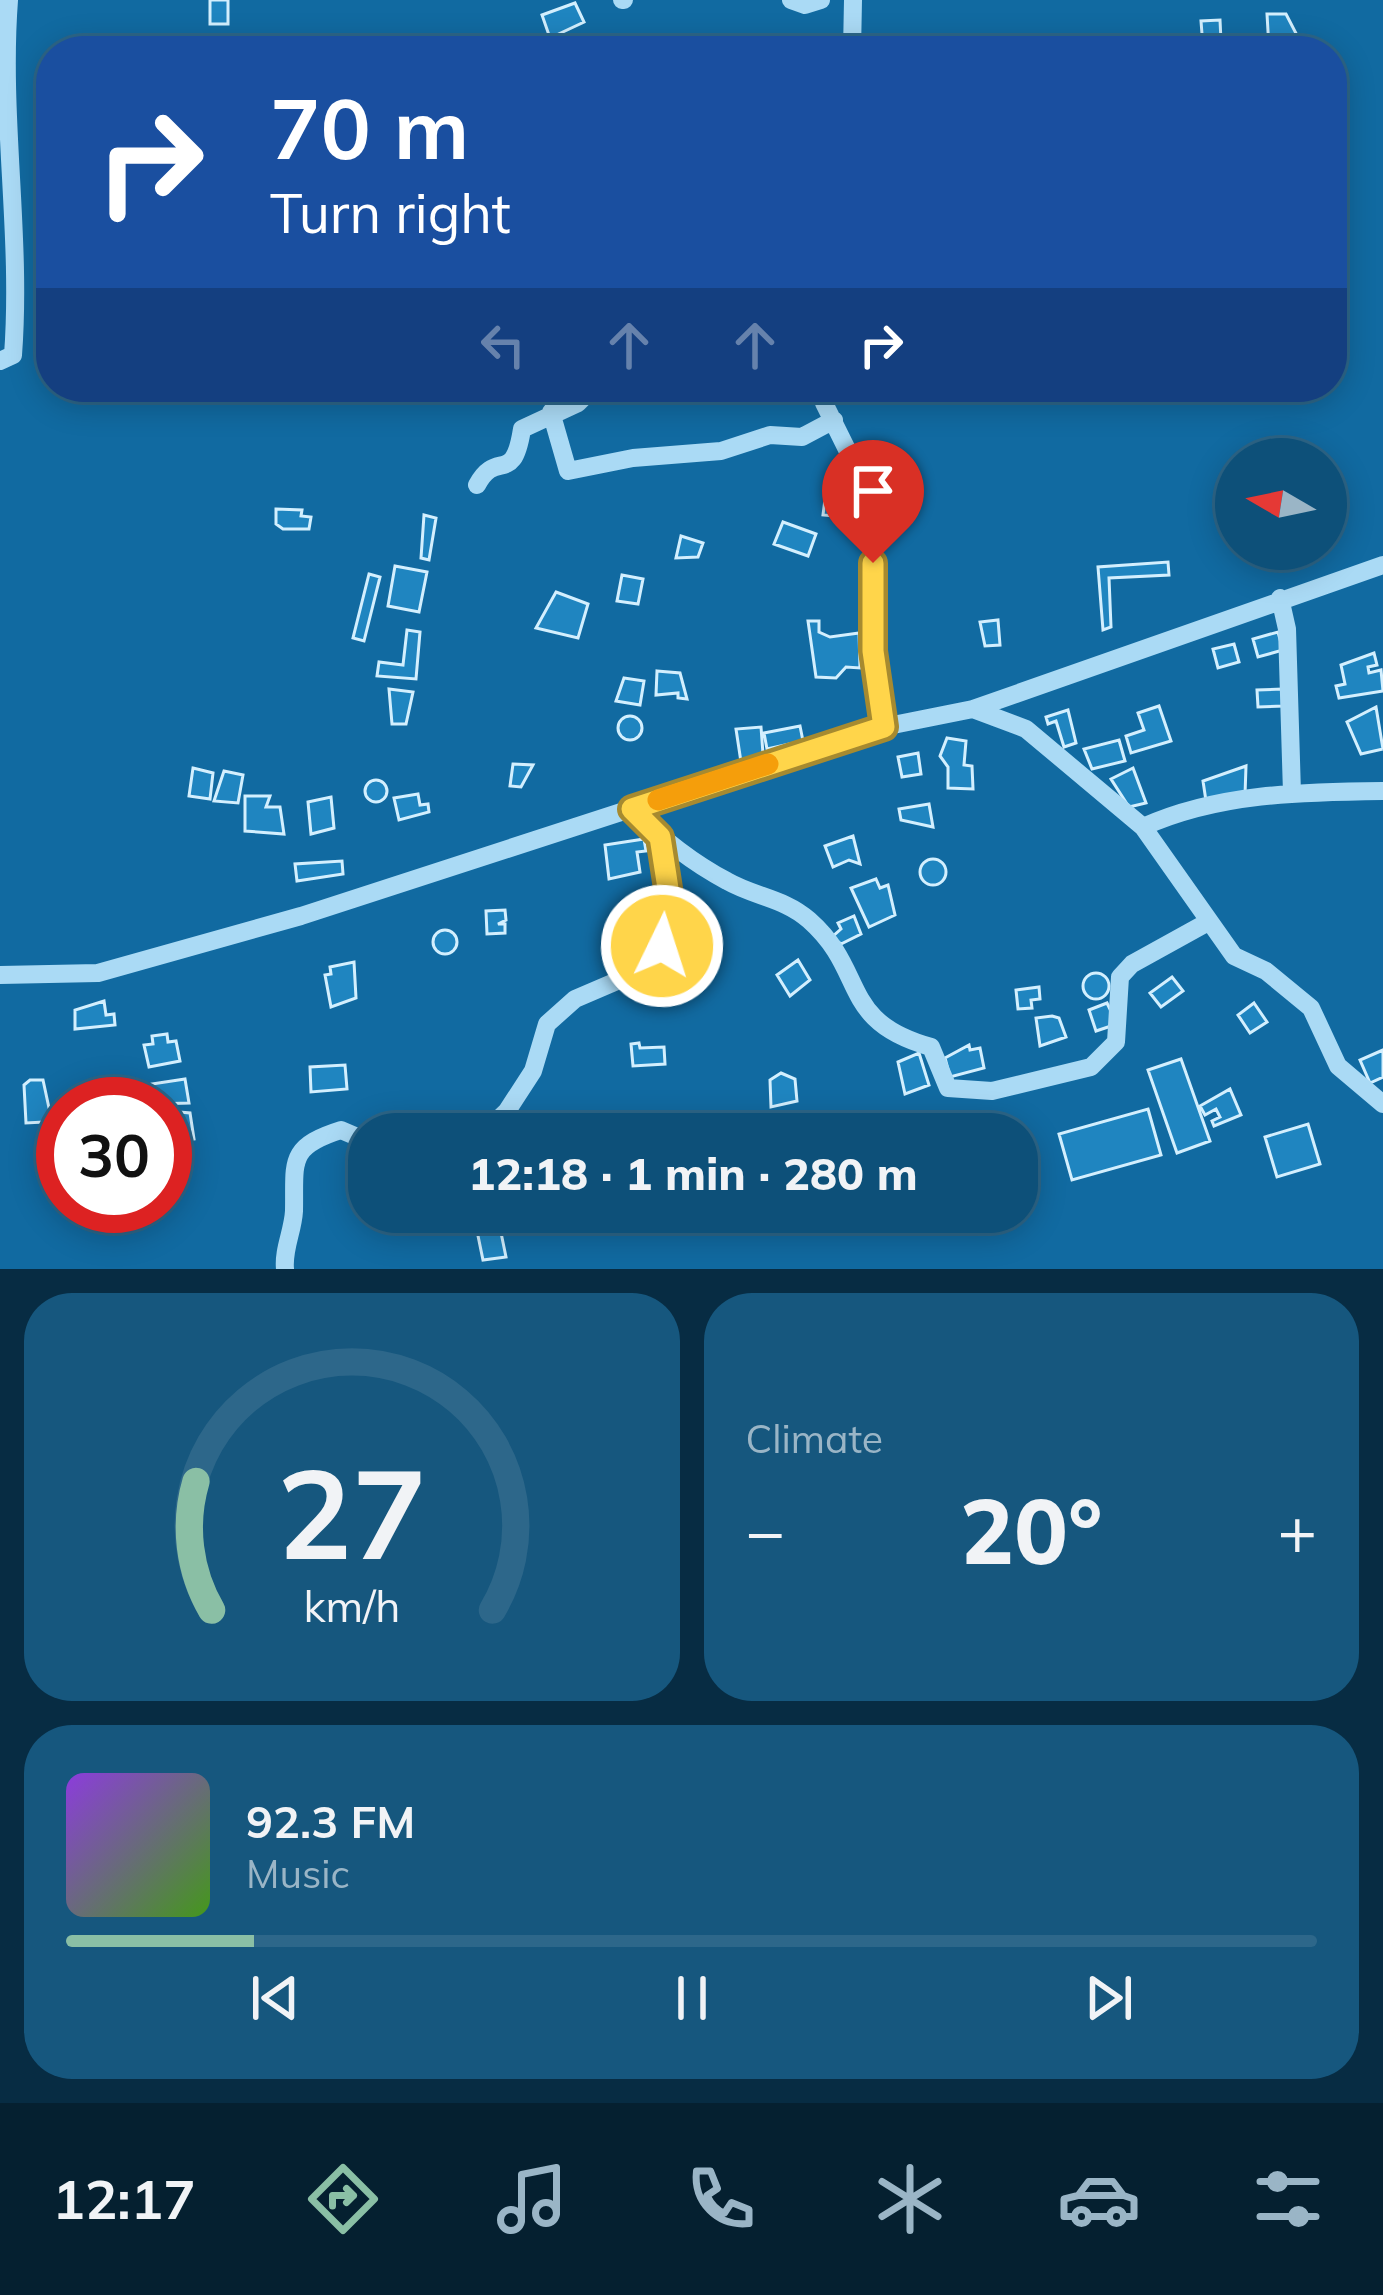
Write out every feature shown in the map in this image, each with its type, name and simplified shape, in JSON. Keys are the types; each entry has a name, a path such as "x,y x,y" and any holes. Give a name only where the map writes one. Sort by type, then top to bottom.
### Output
{"street":[{"path":"0,362 13,355 19,278 4,154 10,0"},
{"path":"791,0 805,5 821,0"},
{"path":"853,36 854,0"},
{"path":"477,485 488,471 517,456 521,429 579,402"},
{"path":"824,402 871,498 873,651 884,727"},
{"path":"551,412 568,471 620,460 721,451 770,435 802,437 834,420"},
{"path":"0,975 98,974 302,916 884,727 973,709 1383,565"},
{"path":"1280,598 1287,629 1292,793"},
{"path":"973,709 1026,729 1143,827 1189,885 1208,922 1234,956 1266,971 1311,1008 1338,1066 1383,1104"},
{"path":"1143,827 1211,805 1292,793 1383,791"},
{"path":"632,809 660,837 727,881 783,901 812,923 839,956 878,1026 931,1047 948,1088 992,1090 1091,1067 1116,1042 1120,977 1132,964 1208,922"},
{"path":"505,1113 533,1070 547,1024 575,998 624,977 640,956 662,946 672,914 660,837"},
{"path":"285,1269 294,1214 291,1168 310,1140 341,1130 348,1133"}],"building":[{"path":"210,0 228,0 228,24 210,24"},
{"path":"575,3 584,22 549,36 542,15"},
{"path":"1267,14 1286,14 1297,36 1268,36"},
{"path":"1220,20 1221,36 1202,36 1201,21"},
{"path":"827,483 864,493 855,518 823,515"},
{"path":"276,509 302,510 301,516 311,517 309,529 283,529 276,524"},
{"path":"424,515 436,518 429,560 421,558"},
{"path":"783,522 816,534 808,556 774,544"},
{"path":"681,536 703,543 698,557 676,558"},
{"path":"1168,562 1169,575 1109,578 1111,627 1103,630 1098,567"},
{"path":"395,566 427,572 419,612 388,606"},
{"path":"369,574 380,577 364,641 353,638"},
{"path":"622,575 643,579 638,604 617,601"},
{"path":"556,592 588,604 578,638 536,628"},
{"path":"998,620 1000,645 985,646 980,622"},
{"path":"808,621 819,621 819,632 830,637 859,633 860,668 846,667 836,678 816,677"},
{"path":"407,630 420,632 416,679 377,676 379,662 403,665"},
{"path":"1278,632 1283,650 1258,657 1253,639"},
{"path":"1234,644 1239,662 1218,668 1213,649"},
{"path":"1374,653 1377,665 1368,667 1369,673 1381,670 1383,691 1339,698 1336,686 1345,684 1341,665"},
{"path":"657,671 680,673 687,699 678,698 678,693 656,695"},
{"path":"624,678 644,681 640,705 616,701"},
{"path":"389,689 413,692 406,724 392,724"},
{"path":"1282,689 1283,706 1258,707 1257,690"},
{"path":"1159,706 1171,741 1131,753 1126,736 1144,730 1138,713"},
{"path":"1376,707 1383,749 1361,754 1347,722"},
{"path":"1068,710 1076,743 1064,747 1056,721 1048,724 1046,717"},
{"path":"630,716 639,719 639,737 630,740 621,737 618,728 621,719"},
{"path":"800,726 803,741 767,749 764,733"},
{"path":"761,727 763,754 741,762 736,729"},
{"path":"947,738 966,741 964,765 972,766 973,789 948,788 948,767 940,756"},
{"path":"1119,740 1125,761 1092,769 1084,749"},
{"path":"918,753 921,774 902,777 898,757"},
{"path":"513,764 533,765 521,787 510,786"},
{"path":"1246,766 1245,795 1206,801 1203,781"},
{"path":"193,768 213,773 210,799 189,796"},
{"path":"1133,768 1146,803 1129,807 1111,779"},
{"path":"224,771 243,775 238,803 214,801"},
{"path":"376,780 387,791 376,802 365,791"},
{"path":"418,794 420,805 428,804 429,812 399,820 394,798"},
{"path":"245,796 270,796 266,807 280,807 284,834 245,831"},
{"path":"331,797 334,828 311,834 308,802"},
{"path":"929,804 933,827 901,820 899,809"},
{"path":"853,836 860,864 849,860 833,867 825,846"},
{"path":"644,839 646,851 637,852 640,872 609,879 605,845"},
{"path":"933,859 946,872 933,885 920,872"},
{"path":"342,861 343,874 297,881 295,864"},
{"path":"876,879 880,888 888,885 895,915 869,927 851,888"},
{"path":"505,910 506,920 498,924 505,924 505,933 487,934 486,911"},
{"path":"854,916 861,934 841,944 832,937 841,929 838,923"},
{"path":"445,930 457,942 445,954 433,942"},
{"path":"798,960 810,980 790,996 777,975"},
{"path":"354,962 356,998 331,1007 325,975 331,974 330,967"},
{"path":"1096,973 1109,986 1096,999 1083,986"},
{"path":"1172,977 1183,991 1161,1007 1150,993"},
{"path":"1039,987 1040,999 1031,1000 1032,1008 1018,1009 1016,990"},
{"path":"104,1001 106,1015 114,1014 115,1025 75,1029 75,1010"},
{"path":"1107,1003 1117,1024 1096,1031 1089,1010"},
{"path":"1254,1003 1267,1022 1250,1033 1238,1015"},
{"path":"1036,1018 1059,1018 1066,1037 1040,1046"},
{"path":"167,1034 168,1042 176,1041 180,1061 149,1067 144,1045 153,1044 152,1036"},
{"path":"639,1043 640,1048 664,1047 665,1064 633,1066 631,1044"},
{"path":"969,1045 970,1050 980,1048 984,1068 950,1077 945,1058"},
{"path":"1383,1050 1383,1077 1370,1083 1360,1060"},
{"path":"919,1053 929,1085 905,1094 898,1062"},
{"path":"1181,1059 1210,1141 1177,1153 1148,1070"},
{"path":"345,1065 347,1089 311,1092 310,1067"},
{"path":"781,1073 795,1079 797,1101 771,1107 770,1080"},
{"path":"36,1080 36,1122 26,1123 24,1085"},
{"path":"1230,1089 1241,1115 1214,1126 1212,1121 1220,1117 1216,1109 1205,1115 1200,1106"},
{"path":"1148,1109 1161,1155 1072,1180 1059,1134"},
{"path":"1308,1124 1320,1164 1277,1177 1265,1137"},
{"path":"477,1233 501,1233 506,1257 483,1260"}],"slow traffic":[{"path":"658,800 768,764"}],"route":[{"path":"662,946 672,914 660,837 632,809 884,727 873,651 873,563"}]}
